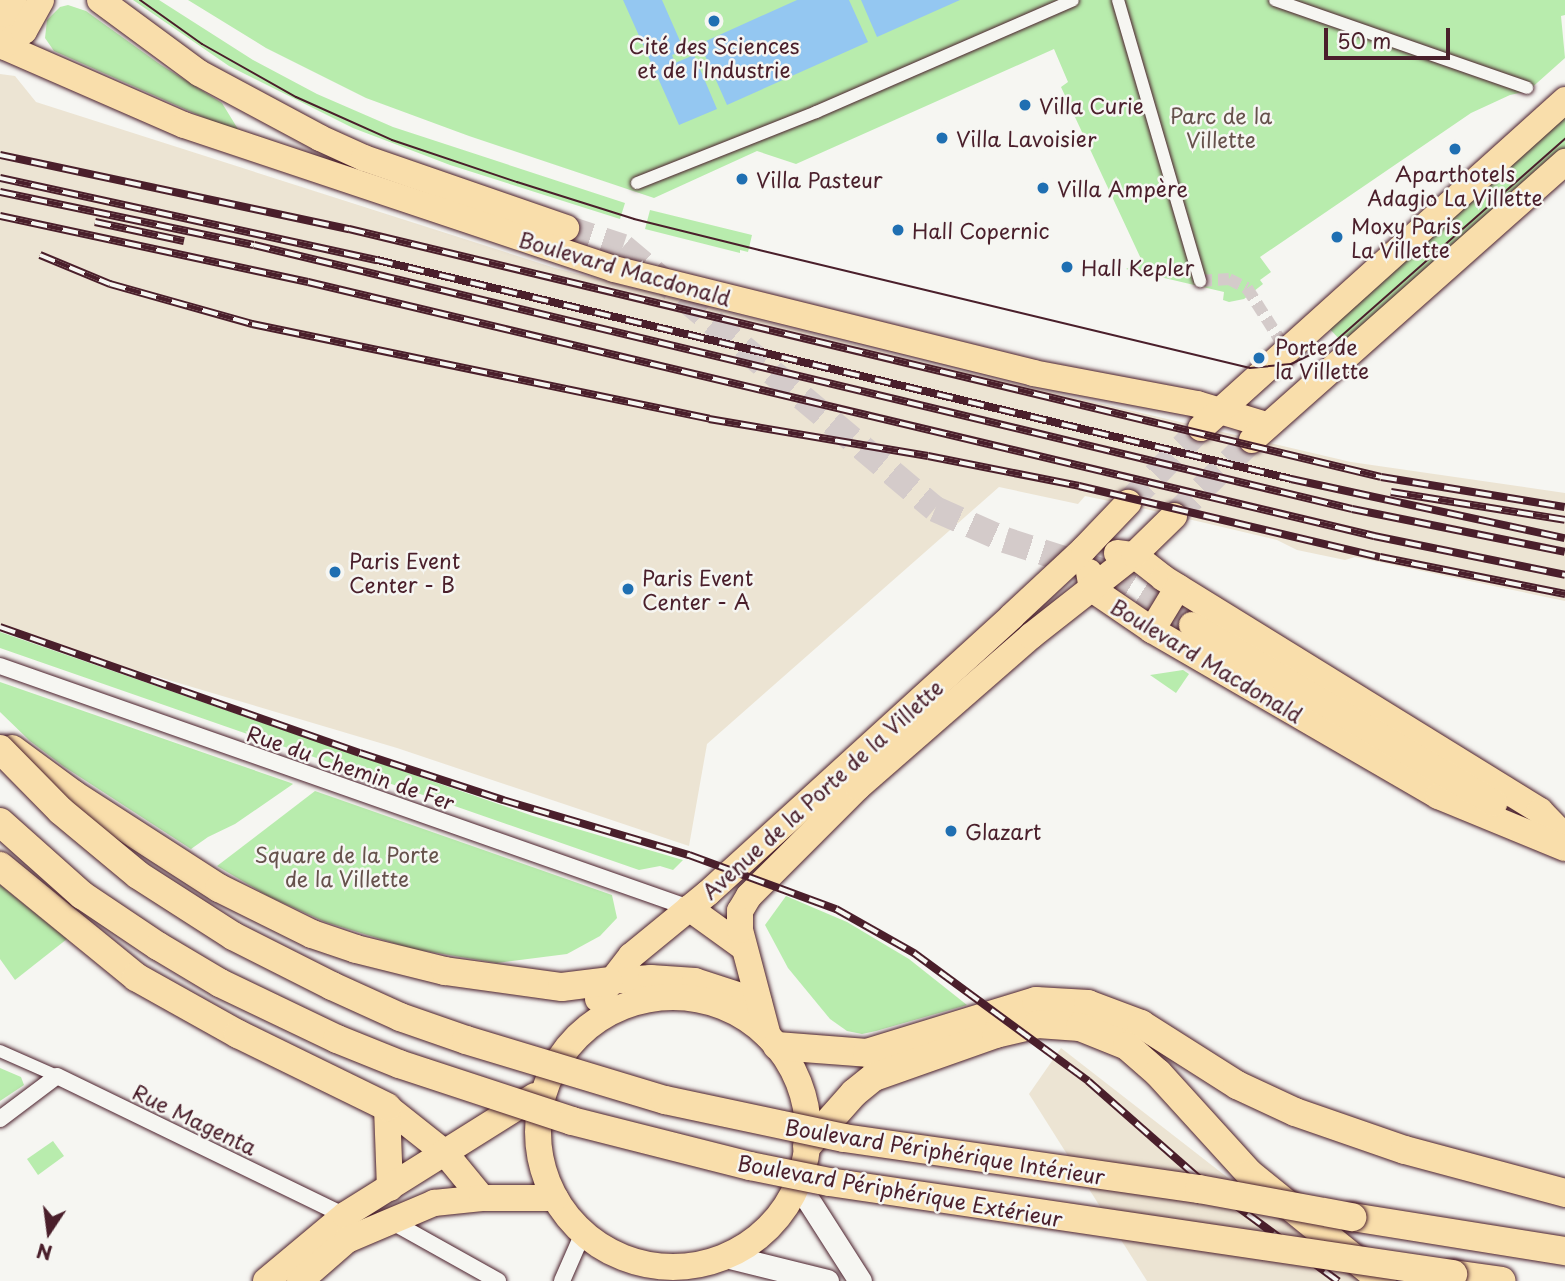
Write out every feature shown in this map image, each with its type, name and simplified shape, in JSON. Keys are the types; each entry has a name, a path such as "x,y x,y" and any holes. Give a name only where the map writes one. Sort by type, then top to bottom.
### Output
{"highway":[{"path":"0,737 82,800 256,908 312,934 423,966 562,987 609,981"},
{"name":"Boulevard Périphérique Intérieur","path":"0,749 61,811 99,844 138,875 233,936 355,996 466,1040 665,1100 832,1136 928,1152 1199,1189 1565,1251"},
{"name":"Boulevard Périphérique Extérieur","path":"0,822 82,895 158,946 220,983 337,1039 387,1059 572,1121 750,1166 829,1182 1502,1281"},
{"path":"0,866 136,977 180,1003 387,1107"},
{"path":"772,1041 867,1053 1025,1004 1044,1000 1074,1002 1106,1009 1141,1024 1237,1085 1346,1132 1565,1193"},
{"path":"807,1146 860,1087 874,1077 996,1034 1052,1023 1096,1030 1127,1046 1158,1073 1250,1174 1382,1281"},
{"path":"1204,1123 1213,1095 1237,1085"}],"main road":[{"path":"1,41 13,0"},
{"path":"1,41 23,31 40,0"},
{"name":"Boulevard Macdonald","path":"100,0 199,73 320,138 364,158 566,228"},
{"name":"Boulevard Macdonald","path":"1,41 184,125 624,261 1033,373 1221,410 1259,432 1565,162"},
{"path":"1201,428 1565,100"},
{"name":"Avenue de la Porte de la Villette","path":"574,1040 609,981 631,956 689,908 1012,616 1084,549 1128,503"},
{"name":"Avenue de la Porte de la Villette","path":"772,1041 743,947 739,920 749,896 858,787 1031,636 1134,555 1174,516"},
{"path":"1084,549 1134,555 1178,587 1540,811 1565,837"},
{"name":"Boulevard Macdonald","path":"1084,549 1092,589 1152,630 1438,796 1565,847"},
{"path":"1152,630 1178,587"},
{"path":"1012,616 1031,636"},
{"name":"Boulevard Macdonald","path":"1192,625 1565,847"},
{"path":"689,908 743,947"},
{"path":"609,981 651,978 695,981 759,1002"},
{"path":"670,997 712,1003 733,1011 772,1041 789,1064 805,1104 807,1146 798,1184 788,1203 769,1227 726,1256 690,1266 652,1265 615,1254 583,1233 555,1198 542,1169 537,1138 544,1090 553,1068 574,1040 590,1025 618,1009 649,999 670,997"},
{"path":"300,1281 331,1239 336,1211 390,1188 544,1090"},
{"path":"387,1107 445,1153 482,1198"},
{"path":"387,1107 390,1188"},
{"path":"798,1184 860,1281"},
{"path":"266,1281 331,1239 434,1203 482,1198 555,1198"},
{"path":"726,1256 827,1281"}],"street":[{"path":"1118,0 1200,281"},
{"path":"1275,0 1527,88"},
{"path":"637,183 1079,3"},
{"name":"Rue du Chemin de Fer","path":"0,666 689,908"},
{"name":"Rue Magenta","path":"0,1051 336,1211 380,1224 498,1281"},
{"path":"0,1119 57,1076"},
{"path":"562,1281 583,1233"}],"shaded area":[{"path":"0,74 15,76 36,102 555,268 932,364 1351,462 1565,493 1565,601 1355,557 1345,560 1297,550 1277,540 1085,496 1078,504 999,487 707,744 689,846 397,748 0,630"},
{"path":"1061,1048 1361,1281 1147,1281 1029,1094"}],"green space":[{"path":"133,0 159,0 253,60 317,94 393,127 625,203 620,219 450,165 353,128 229,66"},
{"name":"Parc de la Villette","path":"188,0 1565,0 1565,15 1561,16 1565,58 1528,91 1510,95 1471,113 1260,257 1271,272 1260,280 1263,284 1244,299 1229,302 1223,300 1224,292 1126,269 1142,261 1061,87 1068,82 1054,49 796,164 757,151 654,198 469,136 366,98 266,48"},
{"path":"68,5 86,11 161,65 222,103 241,134 54,51 45,38 47,20 60,7"},
{"path":"1565,111 1565,152 1344,344 1325,324"},
{"path":"650,210 752,235 748,252 740,250 740,253 645,229"},
{"path":"0,632 533,816 683,860 673,870 660,866 639,870 0,648"},
{"path":"1183,670 1189,674 1176,693 1150,675"},
{"name":"Square de la Porte de la Villette","path":"0,682 293,784 235,824 191,849 63,766 30,741 0,712"},
{"name":"Square de la Porte de la Villette","path":"315,791 612,895 617,918 600,936 567,954 497,963 413,949 325,922 268,896 217,866"},
{"path":"0,885 67,939 15,980 0,959"},
{"path":"786,896 847,922 909,959 967,1005 876,1031 862,1034 847,1031 830,1019 788,968 765,925"},
{"path":"0,1068 21,1077 24,1085 0,1101"},
{"path":"53,1141 64,1156 38,1175 27,1159"}],"water":[{"path":"623,0 662,0 684,50 672,55 675,63 694,55 717,109 679,125"},
{"path":"797,0 849,0 868,42 727,105 703,51 709,48 706,41"},
{"path":"861,0 960,0 877,37"}],"tunnel":[{"path":"566,228 623,247 935,509 1005,540 1108,573 1192,625"},
{"path":"1200,281 1229,279 1247,288 1287,351"},
{"path":"1128,503 1201,428"},
{"path":"1174,516 1252,440"}],"tram line":[{"path":"140,0 202,44 296,97 392,140 517,182 634,219 1250,368 1291,364 1331,345 1565,139"}],"railway":[{"path":"0,155 349,229 1381,477 1565,507"},
{"path":"0,178 377,260 1291,479 1565,538"},
{"path":"0,192 254,245 1352,509 1565,552"},
{"path":"0,216 308,282 1374,536 1565,575"},
{"path":"95,222 184,241"},
{"path":"40,255 110,284 252,324 709,419 928,456 1079,486 1380,557 1565,594"},
{"path":"1391,492 1565,520"},
{"path":"0,627 360,753 503,800 689,855 836,909 914,953 1088,1081 1196,1176 1338,1281"}],"place":[{"name":"Cité des Sciences et de l'Industrie","path":"714,21"},
{"name":"Villa Curie","path":"1025,105"},
{"name":"Villa Lavoisier","path":"942,138"},
{"name":"Aparthotels Adagio La Villette","path":"1455,149"},
{"name":"Villa Pasteur","path":"742,179"},
{"name":"Villa Ampère","path":"1043,188"},
{"name":"Hall Copernic","path":"898,230"},
{"name":"Moxy Paris La Villette","path":"1337,237"},
{"name":"Hall Kepler","path":"1067,267"},
{"name":"Porte de la Villette","path":"1259,358"},
{"name":"Paris Event Center - B","path":"335,572"},
{"name":"Paris Event Center - A","path":"628,589"},
{"name":"Glazart","path":"951,831"}]}
